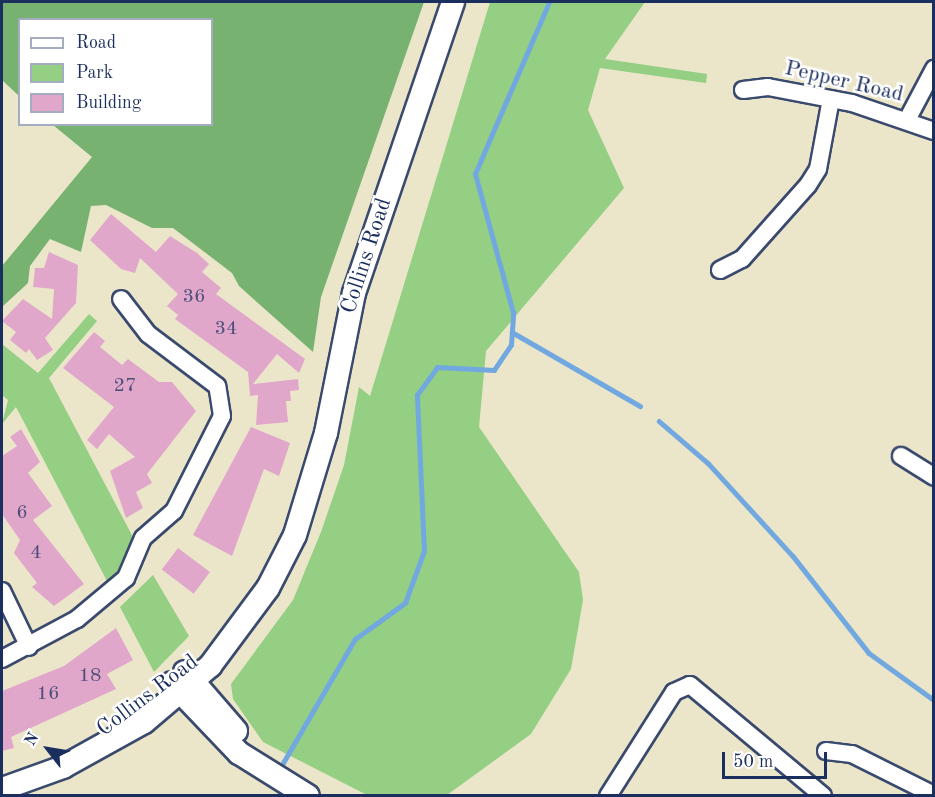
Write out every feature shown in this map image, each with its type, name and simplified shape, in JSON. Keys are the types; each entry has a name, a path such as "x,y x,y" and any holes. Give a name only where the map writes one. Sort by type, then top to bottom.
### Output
{"main road":[{"name":"Collins Road","path":"2,789 85,757 183,682 246,603 300,515 326,433 362,268 453,2"},
{"name":"Collins Road","path":"2,774 98,735 183,682"},
{"path":"183,682 239,753 308,795"}],"street":[{"path":"907,120 933,69"},
{"name":"Pepper Road","path":"743,90 768,87 831,99 907,120 933,131"},
{"path":"720,270 742,259 808,185 818,169 831,99"},
{"path":"2,659 29,648 77,620 126,578 143,538 174,511 222,416 217,386 148,334 121,299"},
{"path":"901,456 933,477"},
{"path":"2,591 29,648"},
{"path":"608,795 675,692 690,685 823,795"},
{"path":"826,751 852,754 933,795"}],"green space":[{"path":"2,2 424,2 321,297 313,352 239,286 232,273 173,228 152,228 106,205 91,206 81,252 50,239 30,266 28,283 2,307 2,266 92,157 54,126 213,126 213,18 18,18 18,95 2,80"},
{"path":"490,2 645,2 605,59 707,74 706,83 600,68 588,110 624,188 486,351 479,427 579,572 583,600 571,669 531,734 447,795 367,795 263,742 233,699 231,684 293,600 321,532 344,465 359,387 370,396"},
{"path":"89,314 97,321 49,378 134,539 120,570 108,583 16,407 2,424 8,400 2,395 2,344 38,373"},
{"path":"153,575 189,636 154,672 120,607"}],"building":[{"path":"111,214 156,252 170,236 197,253 209,264 202,272 221,288 216,294 305,359 299,373 277,354 253,384 298,379 299,390 290,391 291,401 286,401 288,422 256,425 258,395 250,396 248,372 175,319 178,315 167,306 178,294 140,258 135,273 121,269 90,240"},
{"path":"49,252 78,265 76,303 45,338 53,350 37,360 29,349 26,353 10,340 16,332 2,321 23,299 52,319 54,289 33,287 35,268 44,268"},
{"path":"94,332 105,341 100,347 122,365 128,359 159,382 172,382 196,411 147,474 152,483 136,492 143,508 126,518 110,471 135,457 109,434 97,449 87,440 114,407 63,368"},
{"path":"251,427 290,443 279,476 264,469 232,556 193,535"},
{"path":"21,429 40,462 28,473 52,506 33,520 84,584 54,606 32,587 37,583 14,553 20,540 2,514 2,456 17,446 10,437"},
{"path":"178,548 210,572 194,594 162,570"},
{"path":"116,628 133,660 107,674 116,689 11,737 14,748 2,751 2,691 64,666"}],"waterway":[{"path":"283,763 355,639 405,603 424,551 417,395 437,367 494,370 511,345 513,313 475,174 549,2"},
{"path":"512,332 640,406"},
{"path":"659,421 708,463 793,556 869,653 934,700"}]}
